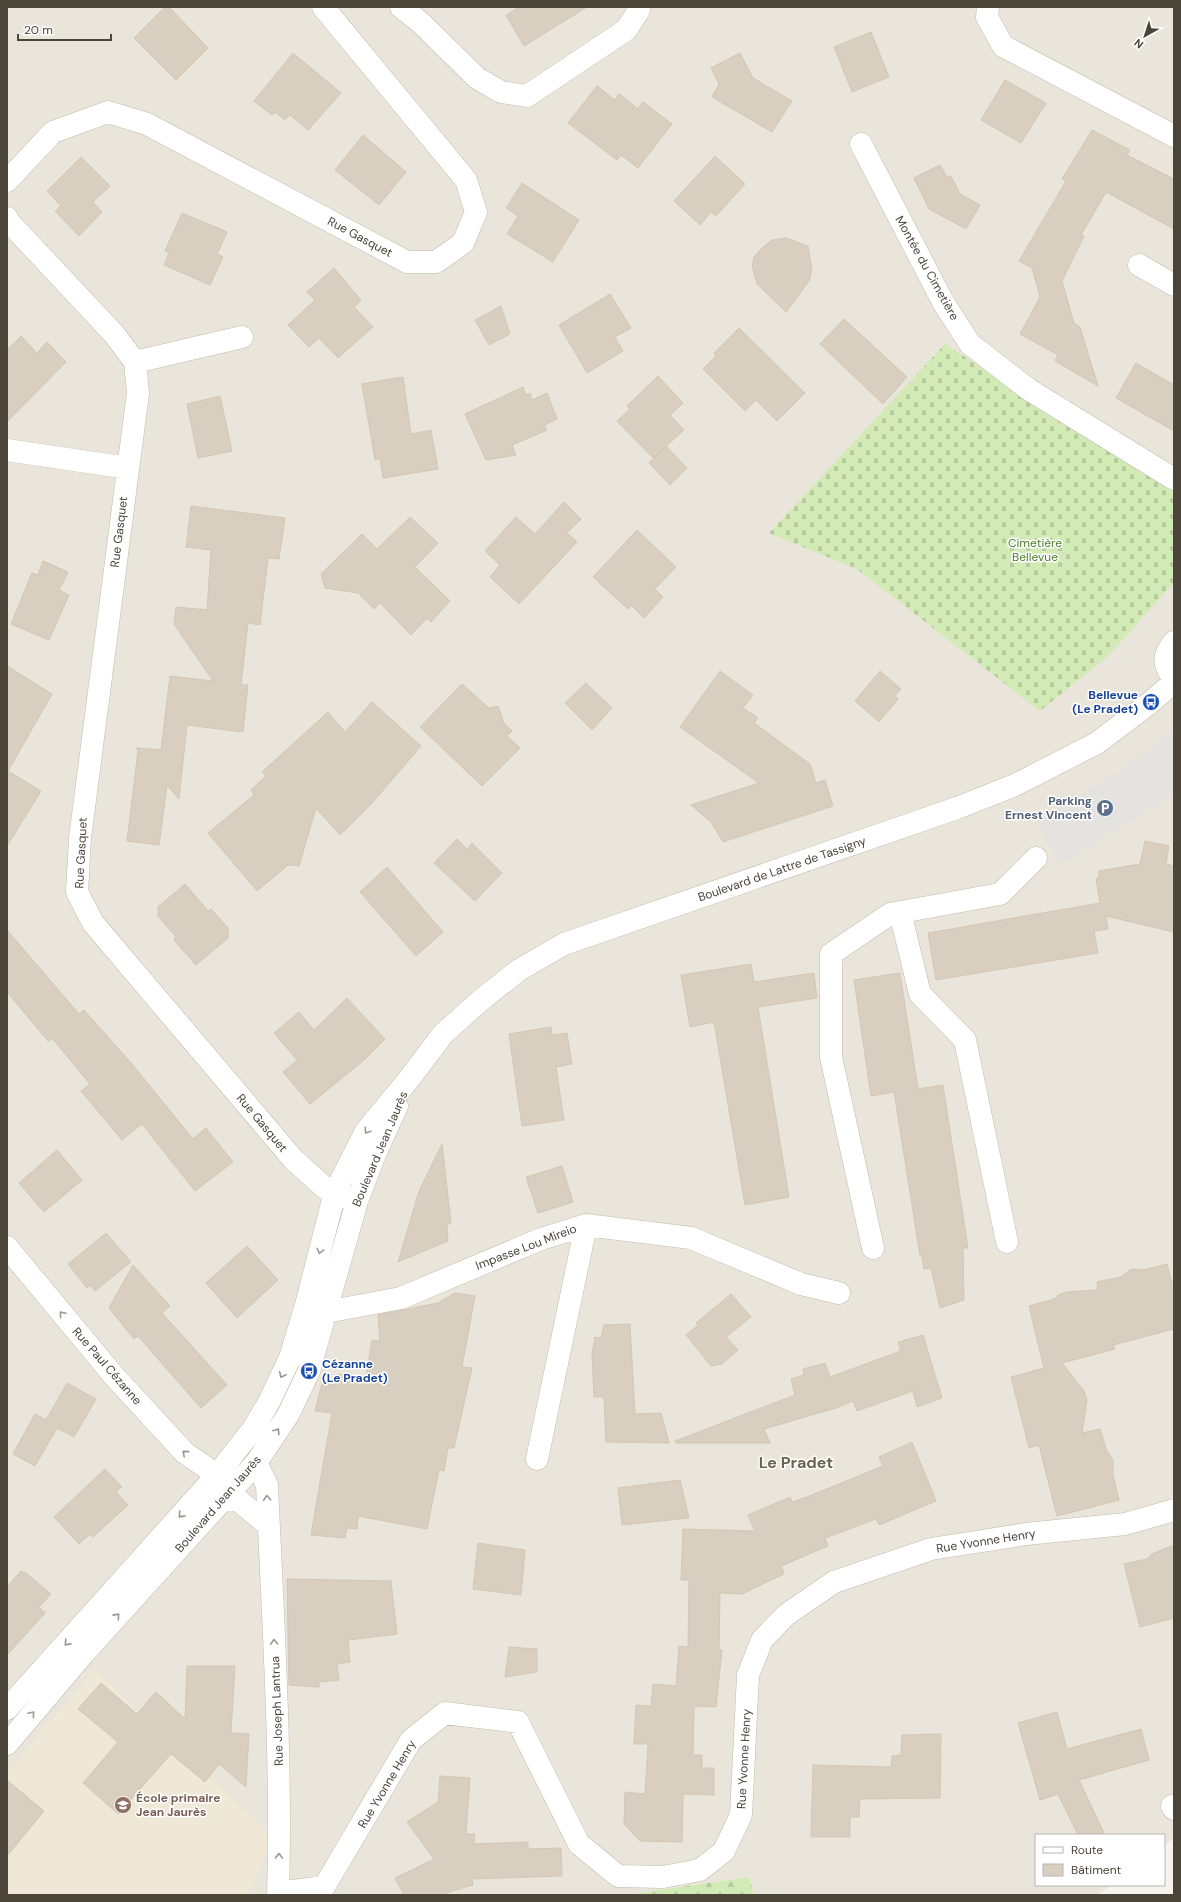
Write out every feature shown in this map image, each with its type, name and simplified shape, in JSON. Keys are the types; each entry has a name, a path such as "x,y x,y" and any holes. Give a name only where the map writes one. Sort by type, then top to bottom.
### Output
{"street":[{"name":"Rue Gasquet","path":"7,181 53,132 108,112 147,124 407,262 436,262 463,243 476,212 466,180 323,7"},
{"path":"401,7 477,78 501,92 527,96 626,30 639,10 639,7"},
{"path":"988,7 987,17 1002,46 1174,136"},
{"name":"Montée du Cimetière","path":"861,144 943,302 970,344 1028,389 1174,479"},
{"path":"7,218 9,222 114,334 135,362 242,337"},
{"path":"1139,265 1174,285"},
{"name":"Rue Gasquet","path":"135,362 138,393 80,838 77,892 93,923 293,1159 325,1188 357,1201"},
{"path":"7,450 128,468"},
{"path":"1174,642 1169,648 1165,659 1165,665 1174,681"},
{"name":"Boulevard de Lattre de Tassigny","path":"409,1079 443,1034 481,1000 519,970 564,944 950,811 1015,785 1097,743 1151,702 1174,681"},
{"path":"873,1248 831,1057 831,954 890,914 1000,894 1036,858"},
{"path":"900,912 920,994 966,1040 1007,1242"},
{"name":"Boulevard Jean Jaurès","path":"7,1744 84,1653 256,1464 288,1415 310,1371 316,1309 335,1192 366,1131 409,1079"},
{"name":"Boulevard Jean Jaurès","path":"7,1709 217,1475 253,1429 269,1402 316,1309 375,1154 409,1079"},
{"path":"537,1459 586,1225"},
{"name":"Impasse Lou Mireio","path":"316,1309 401,1298 541,1239 586,1225 692,1238 801,1284 839,1293"},
{"name":"Rue Paul Cézanne","path":"7,1248 114,1376 180,1448 217,1475"},
{"name":"Rue Joseph Lantrua","path":"256,1464 267,1485 276,1667 280,1835 278,1894"},
{"path":"198,1496 238,1500 269,1526"},
{"name":"Rue Yvonne Henry","path":"278,1894 324,1888 411,1740 445,1713 518,1722 579,1844 618,1876 663,1877 700,1870 724,1851 741,1815 748,1675 762,1640 786,1615 834,1582 931,1549 1026,1534 1125,1524 1174,1510"}],"shaded area":[{"path":"7,7 1174,7 1174,1838 1165,1844 1165,1834 1035,1834 1035,1886 1110,1886 1098,1895 754,1895 749,1877 625,1895 7,1895"},
{"name":"Parking Ernest Vincent","path":"1174,729 1174,794 1060,865 1037,823 1131,763"},
{"name":"École primaire Jean Jaurès","path":"94,1670 273,1837 248,1895 7,1895 7,1773"}],"green space":[{"name":"Cimetière Bellevue","path":"945,344 1174,491 1174,582 1108,656 1040,711 857,569 769,533"},
{"path":"749,1877 754,1895 625,1895"}],"building":[{"path":"165,7 169,7 208,48 176,80 134,38"},
{"path":"519,7 587,7 524,46 506,15"},
{"path":"871,32 889,77 852,92 834,47"},
{"path":"293,53 341,93 308,130 290,115 285,120 275,112 272,115 254,101"},
{"path":"740,53 753,78 792,101 772,132 712,97 719,84 711,68"},
{"path":"1005,80 1046,103 1021,143 981,120"},
{"path":"597,86 615,100 619,94 638,109 643,102 672,124 638,168 621,155 617,160 568,123"},
{"path":"1092,130 1130,150 1127,155 1174,179 1174,229 1106,192 1081,235 1084,236 1062,281 1074,323 1080,327 1098,386 1055,361 1058,355 1020,334 1040,297 1032,268 1019,261 1066,181 1062,179"},
{"path":"363,135 406,172 379,205 335,170"},
{"path":"715,156 745,184 716,216 711,212 700,225 674,201"},
{"path":"81,157 110,186 93,202 102,212 79,236 55,211 61,206 47,191"},
{"path":"940,165 947,177 951,176 960,194 980,205 966,229 929,209 914,178"},
{"path":"522,183 579,220 553,262 507,234 518,216 506,208"},
{"path":"182,213 227,232 217,254 223,257 210,285 164,265 169,253 165,251"},
{"path":"786,238 808,246 812,270 809,281 786,312 757,284 752,266 754,257 763,247 772,240"},
{"path":"334,268 361,300 354,307 373,327 338,358 319,338 309,347 288,325 315,300 307,292"},
{"path":"610,294 631,328 615,337 623,351 587,373 559,325"},
{"path":"501,306 510,334 489,345 475,320"},
{"path":"844,319 907,377 883,404 820,344"},
{"path":"739,328 805,393 777,421 756,400 745,411 703,369 716,356 714,353"},
{"path":"21,336 37,353 47,342 66,362 7,422 7,350"},
{"path":"1136,363 1174,385 1174,431 1116,398"},
{"path":"658,376 683,403 670,415 684,430 653,458 617,421 630,409 627,406"},
{"path":"403,377 411,434 431,430 438,469 383,478 380,459 375,460 362,384"},
{"path":"523,387 526,395 530,393 532,400 547,393 557,419 544,425 547,430 512,445 516,455 486,460 465,414"},
{"path":"220,396 232,451 198,458 187,404"},
{"path":"666,446 687,468 670,485 649,463"},
{"path":"564,502 581,519 567,533 577,542 519,604 490,577 500,565 485,551 516,517 535,534"},
{"path":"191,506 285,518 279,559 268,558 260,625 248,623 241,685 248,685 243,732 187,725 179,799 167,785 159,845 127,841 138,750 136,748 161,750 170,676 213,681 174,624 176,607 207,610 211,550 186,547"},
{"path":"410,517 438,543 415,567 450,601 431,622 427,618 411,635 380,603 374,609 358,593 325,588 321,574 362,534 377,549"},
{"path":"637,530 676,567 655,589 663,597 644,618 631,605 628,609 593,577"},
{"path":"43,561 68,572 59,590 69,595 49,640 11,624 32,573 38,575"},
{"path":"7,666 52,694 8,771 41,791 7,846"},
{"path":"720,671 753,695 743,708 758,718 754,723 810,764 816,783 825,780 833,806 723,842 711,822 691,805 759,783 680,727"},
{"path":"880,671 901,689 895,696 898,699 879,722 855,701"},
{"path":"586,683 612,708 592,730 565,703"},
{"path":"462,684 489,708 498,706 504,723 512,731 507,736 520,748 482,786 420,727"},
{"path":"372,702 421,746 373,802 340,835 316,808 299,866 288,865 257,891 208,833 254,795 251,790 266,776 262,772 328,712 345,732"},
{"path":"457,839 467,849 472,843 502,873 475,901 434,863"},
{"path":"1145,841 1169,846 1166,864 1174,866 1174,932 1106,916 1108,929 1094,931 1098,953 936,980 928,933 1100,903 1096,879 1099,877 1099,871 1140,864"},
{"path":"387,867 443,932 416,956 360,892"},
{"path":"185,884 208,911 211,909 228,928 228,938 196,965 174,940 176,937 158,916 158,907"},
{"path":"7,930 79,1014 84,1010 132,1064 193,1139 206,1128 233,1162 195,1191 142,1124 122,1140 81,1091 90,1084 52,1038 48,1041 7,992"},
{"path":"751,964 754,982 814,973 817,998 758,1007 789,1197 745,1205 714,1022 690,1027 681,975"},
{"path":"900,973 918,1089 943,1085 968,1248 963,1248 964,1300 940,1308 931,1268 924,1269 922,1256 920,1255 894,1092 871,1096 854,980"},
{"path":"347,998 385,1039 363,1061 310,1104 283,1072 297,1060 274,1033 299,1012 314,1030"},
{"path":"551,1027 552,1035 567,1033 572,1064 556,1067 564,1120 522,1126 509,1034"},
{"path":"442,1144 451,1223 447,1225 448,1241 398,1262 419,1191"},
{"path":"57,1150 82,1180 44,1212 19,1183"},
{"path":"562,1166 573,1202 538,1213 526,1177"},
{"path":"106,1233 131,1262 95,1291 90,1285 87,1288 68,1264"},
{"path":"247,1246 278,1280 237,1318 206,1283"},
{"path":"1167,1264 1174,1290 1174,1329 1113,1345 1115,1349 1062,1363 1084,1391 1087,1400 1082,1433 1100,1429 1107,1451 1113,1460 1113,1475 1119,1500 1057,1516 1039,1445 1029,1448 1011,1377 1044,1368 1029,1306 1054,1299 1058,1295 1067,1292 1098,1290 1097,1282 1121,1277 1131,1269 1144,1270"},
{"path":"133,1265 170,1306 162,1313 227,1385 201,1408 138,1336 134,1339 109,1308"},
{"path":"455,1293 475,1296 462,1367 472,1368 454,1448 448,1448 444,1471 439,1470 427,1529 358,1516 357,1529 347,1528 345,1538 311,1535 332,1413 315,1411 322,1383 335,1385 338,1374 366,1377 372,1340 380,1341 378,1315 438,1303"},
{"path":"731,1294 751,1317 726,1337 738,1350 722,1364 711,1366 686,1335 698,1325 696,1323"},
{"path":"630,1324 635,1414 661,1413 669,1443 606,1442 604,1397 594,1397 592,1354 595,1337 601,1338 604,1325"},
{"path":"923,1335 942,1398 917,1407 913,1391 857,1411 853,1401 836,1408 764,1429 770,1443 676,1443 675,1441 795,1395 791,1379 804,1375 803,1369 825,1363 830,1377 901,1351 898,1342"},
{"path":"67,1383 96,1399 74,1437 57,1428 35,1466 13,1454 35,1414 46,1420"},
{"path":"912,1442 936,1501 879,1525 876,1519 825,1538 828,1546 781,1566 784,1574 742,1594 720,1593 719,1650 722,1650 716,1707 694,1706 693,1755 702,1755 702,1768 714,1768 714,1795 683,1794 682,1842 640,1841 624,1824 625,1792 645,1794 648,1744 634,1744 636,1705 651,1706 653,1684 676,1686 679,1646 688,1647 689,1580 681,1580 683,1529 755,1531 748,1515 790,1497 792,1502 807,1497 883,1466 879,1457"},
{"path":"105,1469 122,1487 116,1492 128,1505 93,1537 90,1534 79,1544 54,1517"},
{"path":"680,1480 689,1518 622,1525 618,1488"},
{"path":"478,1543 525,1550 521,1595 473,1589"},
{"path":"1174,1545 1174,1618 1140,1627 1124,1564 1147,1559 1152,1554"},
{"path":"21,1571 24,1573 25,1572 51,1594 39,1607 45,1613 7,1655 7,1587"},
{"path":"287,1579 391,1581 397,1634 348,1640 350,1662 337,1664 339,1680 319,1682 319,1687 289,1685"},
{"path":"509,1647 537,1649 537,1672 505,1677"},
{"path":"187,1666 235,1666 231,1733 249,1734 246,1787 219,1764 205,1782 171,1754 118,1814 83,1783 118,1742 78,1709 101,1683 137,1714 156,1692 185,1719"},
{"path":"1057,1712 1067,1749 1141,1729 1149,1760 1079,1780 1105,1834 1078,1834 1058,1794 1040,1800 1018,1723"},
{"path":"941,1734 940,1798 860,1799 859,1817 850,1817 850,1837 811,1837 813,1765 891,1767 892,1756 901,1755 902,1735"},
{"path":"440,1776 470,1778 466,1834 475,1834 474,1844 528,1842 528,1849 561,1848 562,1876 472,1879 473,1885 439,1895 404,1895 395,1878 434,1859 407,1822 438,1802"},
{"path":"7,1780 44,1811 7,1856"}],"place":[{"name":"Bellevue (Le Pradet)","path":"1151,702"},
{"name":"Parking Ernest Vincent","path":"1105,808"},
{"name":"Cézanne (Le Pradet)","path":"309,1371"},
{"name":"École primaire Jean Jaurès","path":"123,1805"}],"district":[{"name":"Le Pradet","path":"796,1462"}]}
